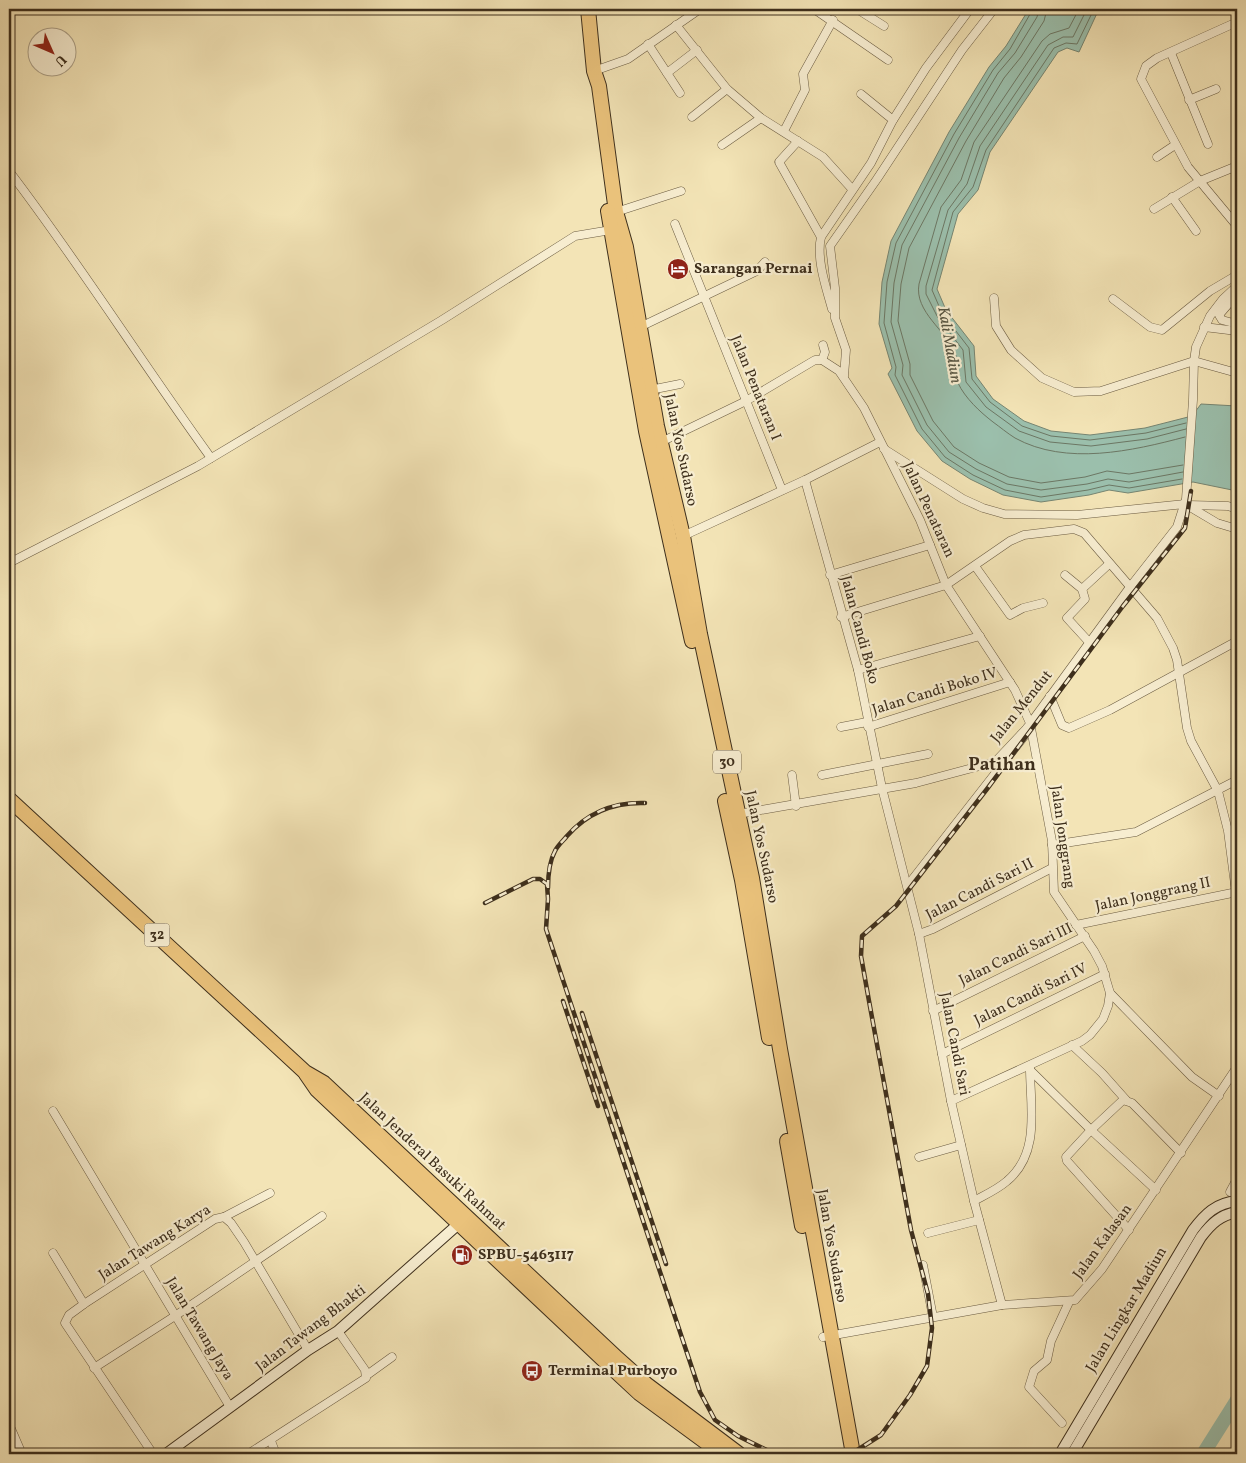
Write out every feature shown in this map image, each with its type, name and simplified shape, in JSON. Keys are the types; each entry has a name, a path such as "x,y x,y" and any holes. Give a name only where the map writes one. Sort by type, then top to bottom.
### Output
{"highway":[{"name":"Jalan Yos Sudarso","path":"588,9 594,71 599,86 646,431 696,635 752,878 827,1336 844,1454"},
{"name":"Jalan Yos Sudarso","path":"594,71 591,90 611,230 620,249 640,327 650,390 682,536 696,635 827,1336 854,1454"},
{"name":"Jalan Jenderal Basuki Rahmat","path":"9,799 305,1072 324,1083 462,1220 570,1321 639,1393 722,1454"},
{"name":"Jalan Jenderal Basuki Rahmat","path":"570,1321 646,1384 739,1454"}],"main road":[{"name":"Jalan Lingkar Madiun","path":"1060,1454 1193,1230 1205,1214 1219,1205 1237,1201"},
{"name":"Jalan Lingkar Madiun","path":"1072,1454 1202,1237 1213,1222 1237,1212"},
{"name":"Jalan Tawang Bhakti","path":"166,1454 308,1350 338,1331 394,1284 462,1220"}],"street":[{"path":"594,71 628,59 700,9"},
{"path":"814,9 833,20 888,60"},
{"path":"856,9 884,26"},
{"path":"661,442 746,401 815,360 822,360 845,369 846,350 826,287 819,247 821,237 870,163 893,120 926,68 970,9"},
{"path":"835,318 835,288 830,246 962,50 994,9"},
{"path":"784,132 805,90 803,74 833,20"},
{"path":"1236,222 1200,181 1175,145 1141,79 1146,66 1171,52 1237,22"},
{"path":"676,25 728,89 761,118 823,157 852,189"},
{"path":"648,44 680,93"},
{"path":"667,73 697,50"},
{"path":"1171,52 1208,144"},
{"path":"692,117 728,89"},
{"path":"1189,100 1216,89"},
{"path":"861,94 893,120"},
{"path":"722,145 761,118"},
{"path":"798,141 779,162 821,237"},
{"path":"1156,157 1175,145"},
{"path":"1154,209 1200,181 1237,166"},
{"path":"9,171 58,236 113,320 211,458"},
{"path":"616,212 681,191"},
{"path":"1172,197 1196,231"},
{"name":"Jalan Penataran I","path":"675,224 782,490"},
{"path":"9,563 211,458 402,344 575,236 611,230"},
{"path":"640,327 757,271 765,262"},
{"path":"1114,299 1150,327 1162,330 1210,291 1237,275"},
{"name":"Jalan Mendut","path":"738,814 796,806 946,777 997,765 1029,726 1089,642 1177,527 1187,505 1194,361 1204,326 1216,307 1237,286"},
{"path":"1237,294 1219,315 1222,320 1237,324"},
{"path":"994,298 996,326 1011,350 1042,378 1074,392 1101,391 1194,361 1237,373"},
{"path":"1204,326 1237,331"},
{"path":"822,360 825,352 823,344"},
{"name":"Jalan Penataran","path":"845,369 930,545 946,585 1010,541 1024,535 1074,528 1084,533 1157,618 1169,639 1177,660 1187,728 1191,741 1218,791 1228,830 1237,895"},
{"path":"650,390 680,384"},
{"path":"682,536 882,446 963,499 983,508 1004,514 1077,515 1187,505 1228,506 1237,509"},
{"name":"Jalan Candi Boko","path":"805,480 841,617 858,670 882,788"},
{"path":"1187,505 1217,523 1237,530"},
{"path":"830,575 930,545"},
{"path":"1082,589 1109,564"},
{"path":"975,566 1010,615 1040,602 1043,603"},
{"path":"1065,575 1082,589 1085,599 1067,618 1089,642"},
{"path":"841,617 946,585"},
{"name":"Jalan Jonggrang","path":"946,585 1010,682 1029,726 1052,845 1055,894 1085,936 1105,974 1110,993 1103,1019 1090,1035 1030,1068 950,1101"},
{"path":"858,670 980,636"},
{"path":"1050,696 1062,726 1069,728 1110,710 1237,641"},
{"name":"Jalan Candi Boko IV","path":"841,727 868,725 1010,682"},
{"path":"822,775 928,754"},
{"path":"908,885 997,765"},
{"path":"792,775 796,806"},
{"path":"1052,845 1136,832 1237,780"},
{"name":"Jalan Candi Sari","path":"882,788 919,934 950,1101 1002,1305"},
{"name":"Jalan Candi Sari II","path":"919,934 1052,868"},
{"name":"Jalan Jonggrang II","path":"1076,925 1237,895"},
{"name":"Jalan Candi Sari III","path":"933,1011 1085,936"},
{"name":"Jalan Candi Sari IV","path":"942,1054 1105,974"},
{"path":"1110,993 1192,1077 1219,1096"},
{"path":"1072,1045 1102,1072 1126,1100 1181,1153"},
{"name":"Jalan Kalasan","path":"1069,1302 1079,1298 1090,1285 1181,1153 1237,1066"},
{"path":"1030,1068 1156,1190"},
{"path":"974,1201 1009,1180 1024,1161 1028,1151 1032,1125 1030,1068"},
{"path":"1126,1100 1123,1100 1092,1130 1066,1159 1128,1230"},
{"name":"Jalan Tawang Jaya","path":"53,1111 230,1407"},
{"path":"919,1157 961,1144"},
{"path":"1230,1192 1237,1179"},
{"path":"224,1217 270,1193"},
{"path":"153,1454 94,1368 256,1262 322,1216"},
{"name":"Jalan Tawang Karya","path":"94,1368 65,1323 69,1315 215,1219 224,1217 231,1223 256,1262 308,1350"},
{"path":"928,1232 979,1220"},
{"path":"53,1252 84,1304"},
{"path":"924,1265 933,1317"},
{"path":"827,1336 1002,1305 1069,1302 1051,1341 1047,1360 1034,1371 1029,1386 1062,1423"},
{"path":"338,1331 367,1375"},
{"path":"248,1454 363,1381 367,1375 392,1357"},
{"path":"9,1424 22,1454"},
{"path":"270,1441 276,1454"}],"water":[{"path":"1029,9 1099,9 1079,52 1067,48 1058,52 990,152 978,190 958,214 937,289 946,310 974,346 976,376 993,399 1024,421 1051,431 1090,435 1145,428 1192,416 1201,404 1237,406 1237,491 1193,482 1128,493 1109,490 1041,502 1003,495 970,479 942,461 917,431 888,374 892,368 879,324 882,282 891,241 949,132 989,67 1006,46"}],"waterway":[{"name":"Kali Madiun","path":"1203,1454 1237,1400"},
{"path":"9,1447 12,1454"}],"railway":[{"path":"851,1454 881,1435 910,1395 927,1366 932,1328 928,1294 911,1230 869,1001 861,956 862,936 896,906 987,789 1123,606 1185,528 1191,491"},
{"path":"548,888 549,869 553,855 559,845 575,828 602,810 623,804 645,803"},
{"path":"485,903 533,879 540,879 547,884 546,929 700,1392 715,1420 738,1436 775,1454"},
{"path":"563,1001 598,1106"},
{"path":"582,1013 666,1264"}],"place":[{"name":"Sarangan Pernai","path":"678,269"},
{"name":"SPBU-5463117","path":"462,1255"},
{"name":"Terminal Purboyo","path":"532,1371"}],"district":[{"name":"Patihan","path":"1002,765"}]}
